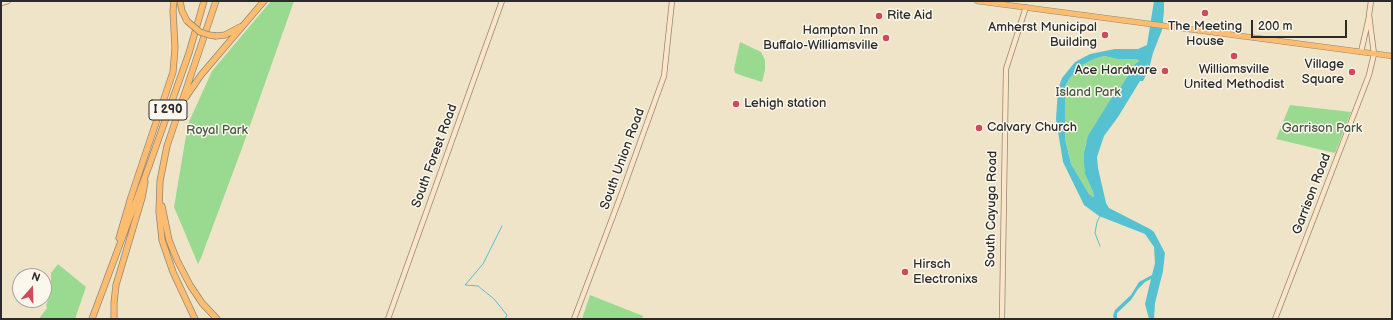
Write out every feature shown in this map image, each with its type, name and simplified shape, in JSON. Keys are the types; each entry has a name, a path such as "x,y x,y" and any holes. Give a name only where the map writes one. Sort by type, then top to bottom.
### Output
{"highway":[{"path":"112,265 127,208 173,72 175,55 173,12 174,1"},
{"path":"180,1 182,11 187,21 200,32 209,35 225,35 233,32 248,20"},
{"name":"I 290","path":"149,166 188,53 204,1"},
{"name":"I 290","path":"160,192 160,181 165,153 216,1"},
{"path":"181,106 201,75 264,1"},
{"path":"92,319 149,166"},
{"path":"114,319 116,284 142,198 149,166"},
{"path":"160,192 160,224 162,240 173,272 195,319"},
{"path":"160,192 169,240 177,260 202,303 217,319"}],"main road":[{"path":"977,1 1392,56"}],"street":[{"path":"1,2 8,1"},
{"name":"South Forest Road","path":"388,319 502,1"},
{"name":"South Union Road","path":"574,319 664,76 672,1"},
{"path":"1360,52 1371,1"},
{"name":"South Cayuga Road","path":"1002,319 1006,69 1026,7"},
{"path":"1369,15 1374,54"},
{"name":"Garrison Road","path":"1275,319 1369,75 1374,54"}],"green space":[{"name":"Royal Park","path":"271,1 294,1 241,151 198,264 174,207 188,124 212,71"},
{"path":"740,42 761,52 765,60 765,70 762,82 735,73 734,69"},
{"name":"Island Park","path":"1104,56 1118,59 1137,59 1139,61 1135,64 1115,96 1112,97 1086,143 1084,152 1085,174 1093,192 1093,197 1089,194 1071,164 1065,139 1065,87 1069,79 1082,65"},
{"name":"Garrison Park","path":"1290,105 1351,112 1335,153 1276,139"},
{"path":"58,264 86,287 75,319 39,319 47,308 52,308 52,272"},
{"path":"590,295 643,316 642,319 582,319"}],"water":[{"path":"1154,1 1164,1 1162,30 1153,53 1149,69 1143,81 1140,81 1118,117 1104,136 1097,157 1106,203 1109,208 1154,232 1165,253 1163,271 1155,303 1154,319 1149,319 1145,304 1151,279 1145,282 1138,289 1131,300 1117,313 1117,319 1114,319 1113,316 1115,310 1131,295 1139,282 1152,275 1155,263 1154,247 1145,234 1099,216 1084,205 1063,162 1056,119 1058,89 1062,78 1075,62 1090,54 1115,49 1138,49 1147,45","holes":["1104,56 1118,59 1137,59 1139,61 1135,64 1115,96 1112,97 1088,136 1084,152 1084,163 1085,174 1093,192 1093,197 1089,194 1071,164 1065,139 1065,87 1069,79 1082,65"]}],"waterway":[{"path":"1100,216 1095,233 1100,246"},
{"path":"502,226 483,264 465,285 478,286 494,299 507,315 505,319"}],"place":[{"name":"The Meeting House","path":"1205,13"},
{"name":"Rite Aid","path":"879,16"},
{"name":"Amherst Municipal Building","path":"1105,35"},
{"name":"Hampton Inn Buffalo-Williamsville","path":"886,38"},
{"name":"Williamsville United Methodist","path":"1234,56"},
{"name":"Ace Hardware","path":"1165,71"},
{"name":"Village Square","path":"1352,72"},
{"name":"Lehigh station","path":"736,104"},
{"name":"Calvary Church","path":"979,128"},
{"name":"Hirsch Electronixs","path":"905,272"}]}
